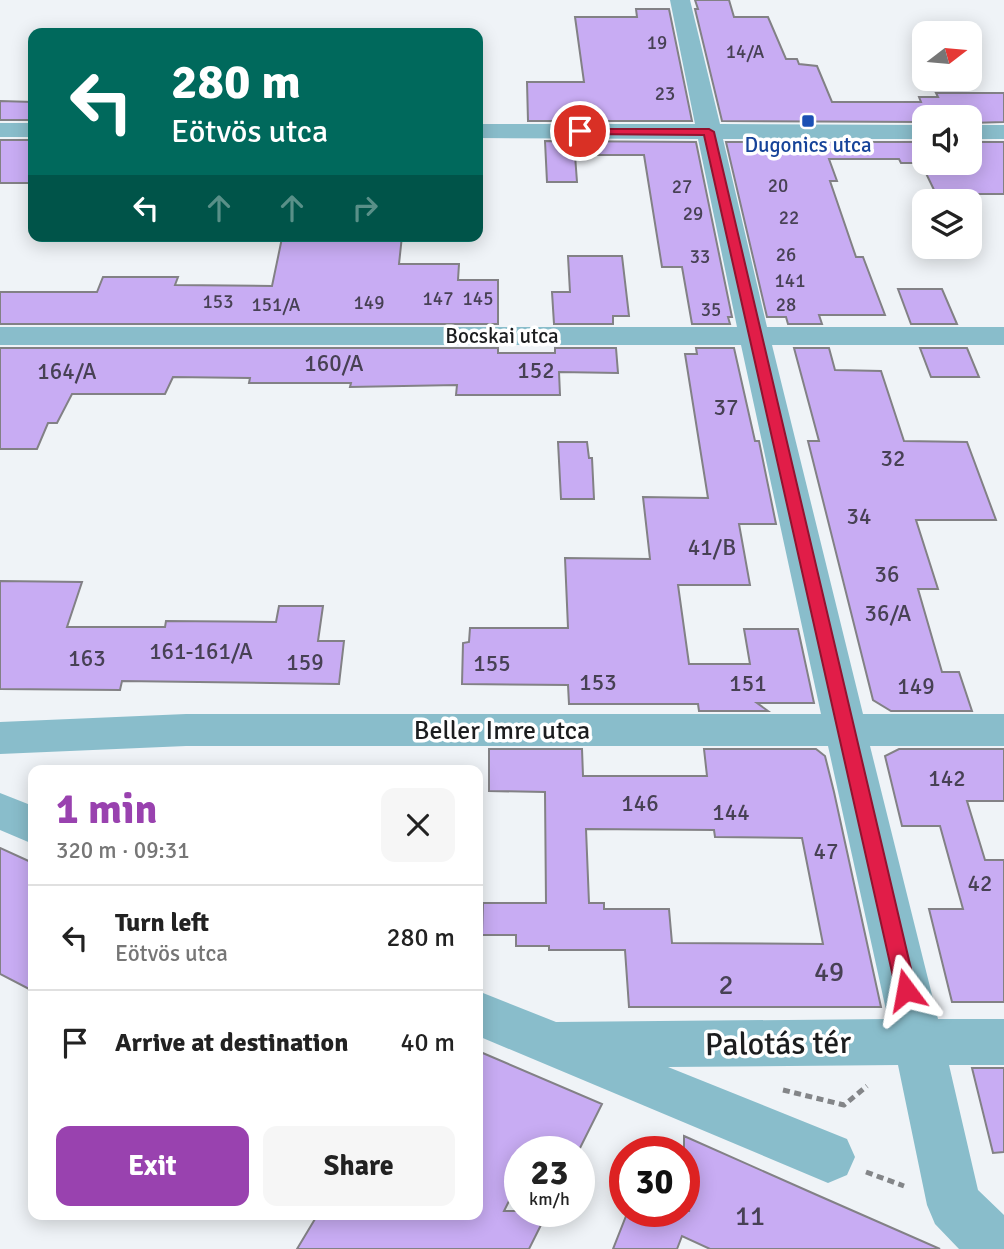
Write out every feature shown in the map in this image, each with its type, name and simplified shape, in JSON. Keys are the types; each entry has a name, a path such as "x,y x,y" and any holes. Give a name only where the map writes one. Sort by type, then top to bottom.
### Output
{"street":[{"path":"680,0 754,335 954,1205 999,1249"},
{"path":"0,130 28,130"},
{"path":"483,131 912,132"},
{"path":"982,132 1004,132"},
{"name":"Bocskai utca","path":"0,336 1004,336"},
{"name":"Beller Imre utca","path":"0,738 187,730 1004,730"},
{"path":"0,810 28,824"},
{"name":"Palotás tér","path":"483,1015 828,1157"},
{"name":"Palotás tér","path":"555,1045 1004,1042"}],"path":[{"path":"828,1157 954,1205"}],"building":[{"path":"695,0 729,0 734,17 768,17 786,59 797,59 799,64 817,66 832,102 921,102 919,97 938,97 936,93 1004,93 1004,122 982,123 982,105 912,105 912,122 722,121 695,9 698,9"},
{"path":"636,9 669,9 692,121 528,121 527,82 584,82 575,17 637,17"},
{"path":"0,101 28,102 28,120 0,120"},
{"path":"0,140 28,140 28,183 0,183"},
{"path":"545,141 696,142 732,317 728,317 730,324 692,324 682,267 662,267 644,155 575,155 577,182 547,182"},
{"path":"726,142 912,142 912,163 901,163 899,159 829,159 837,181 830,181 856,257 863,257 885,315 819,315 822,324 788,324 786,317 767,317"},
{"path":"982,142 1004,142 1004,194 982,194 982,189 934,189 927,175 982,175"},
{"path":"281,242 401,242 399,264 459,264 458,280 498,280 498,324 0,324 0,292 97,292 103,277 178,277 175,285 272,286"},
{"path":"568,256 622,256 629,316 613,316 613,324 554,324 552,292 570,292"},
{"path":"898,289 942,289 957,324 911,324"},
{"path":"0,348 498,348 498,353 555,353 555,348 616,348 618,373 559,372 560,395 456,395 457,385 350,387 351,383 249,383 250,378 173,377 165,394 72,394 57,423 48,423 37,449 0,449"},
{"path":"696,348 734,348 755,441 759,441 776,524 739,524 750,585 678,585 689,664 750,664 744,629 798,629 814,703 757,703 768,711 699,711 698,704 569,704 568,685 462,684 463,643 469,642 470,628 568,628 565,558 650,559 643,497 708,498 685,354 697,354"},
{"path":"794,348 829,348 835,370 881,371 904,441 967,442 996,520 916,520 938,589 918,589 942,672 959,672 972,711 891,711 873,700 808,441 819,441"},
{"path":"920,348 967,348 979,377 931,377"},
{"path":"558,442 587,442 589,458 592,458 594,499 561,499"},
{"path":"0,581 82,582 67,627 165,627 166,621 276,622 279,606 323,606 318,641 344,641 339,684 122,681 120,690 0,689"},
{"path":"489,749 582,749 583,776 707,776 704,749 816,749 825,756 881,1007 629,1007 625,950 549,950 549,946 516,946 516,935 483,935 483,903 546,903 545,792 489,791","holes":["586,829 714,830 715,837 802,838 823,944 672,943 669,909 604,909 604,903 589,903"]},
{"path":"899,749 1004,749 1004,801 967,801 985,860 1004,860 1004,1002 952,1002 929,909 963,909 940,826 902,826 885,756"},
{"path":"0,848 28,861 28,988 0,974"},
{"path":"483,1053 602,1104 586,1136 504,1136 504,1227 540,1227 529,1249 297,1249 314,1220 483,1220"},
{"path":"972,1068 1004,1068 1004,1152 993,1153"},
{"path":"700,1143 940,1249 710,1249 682,1236 677,1249 613,1249 622,1227 700,1227"}],"place":[{"name":"Dugonics utca","path":"808,121"}],"route":[{"path":"580,131 709,132 906,990"}]}
